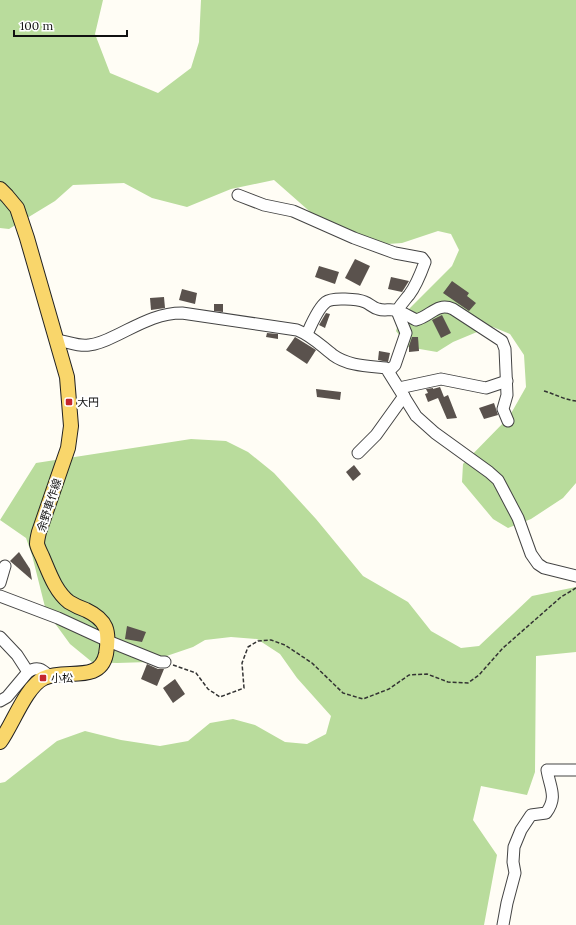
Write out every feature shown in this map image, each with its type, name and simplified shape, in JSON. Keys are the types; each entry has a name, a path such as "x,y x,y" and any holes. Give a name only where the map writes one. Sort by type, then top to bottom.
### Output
{"main road":[{"name":"余野車作線","path":"0,189 17,208 27,238 66,377 70,426 68,448 39,532 37,544 49,574 60,593 70,603 92,613 103,621 108,633 105,659 98,669 89,673 55,674 43,678 32,687 8,731 0,742"}],"street":[{"path":"238,195 264,205 293,211 354,238 395,253 422,258 425,262 421,271 409,295 402,302 397,311"},
{"path":"307,334 322,306 331,300 349,300 354,298 367,302 376,309 397,311 416,320 422,319 439,307 446,306 453,309 502,341 505,349 507,381 507,395 503,409 508,421"},
{"path":"389,371 395,365 406,333 397,311"},
{"path":"56,340 63,340 80,346 89,345 102,342 159,315 182,313 297,330 307,334 333,356 343,361 354,365 386,368 416,416 435,433 498,480 518,518 531,554 538,564 544,568 576,576"},
{"path":"358,453 376,435 402,392 441,379 486,388 507,381"},
{"path":"0,583 5,566"},
{"path":"564,574 576,568"},
{"path":"0,596 58,618 108,641 160,662 166,662"},
{"path":"0,637 17,655 28,672"},
{"path":"0,701 7,698 32,669 38,668 44,670 49,676"},
{"path":"503,925 515,873 513,862 514,847 521,830 531,815 546,813 551,806 553,797 547,770 576,770"}],"path":[{"path":"544,391 558,395 564,399 576,401"},
{"path":"166,662 196,673 208,689 220,697 244,688 242,663 248,647 258,641 271,640 298,652 312,663 343,693 363,699 389,689 409,675 427,674 448,682 468,683 479,676 503,648 561,597 576,588"}],"green space":[{"path":"0,0 103,0 95,34 110,73 158,93 191,68 199,42 201,0 576,0 576,483 563,498 531,519 508,528 493,519 462,482 463,464 509,417 526,387 524,355 510,334 493,327 453,342 437,352 408,347 396,331 400,318 452,266 459,250 451,234 438,231 402,243 373,245 345,241 274,180 231,189 187,207 152,198 124,183 73,185 55,201 9,229 0,228"},
{"path":"191,439 226,441 248,452 274,473 316,519 363,576 408,602 431,631 461,648 479,646 532,596 576,587 576,652 536,656 535,772 527,795 481,786 473,820 497,855 484,925 0,925 0,783 5,782 57,741 85,731 121,740 160,746 188,741 210,723 233,719 255,725 285,742 307,744 326,734 331,716 297,678 280,654 257,639 231,637 205,640 193,647 149,662 92,662 70,644 46,611 32,555 26,538 0,520 36,463"}],"building":[{"path":"355,259 370,266 360,286 345,278"},
{"path":"319,266 339,272 335,284 315,277"},
{"path":"391,277 409,281 402,292 388,289"},
{"path":"452,281 469,293 467,296 476,303 469,311 443,293"},
{"path":"182,289 197,293 195,304 179,300"},
{"path":"164,297 165,308 151,310 150,298"},
{"path":"214,304 223,304 223,312 214,311"},
{"path":"326,313 330,314 325,328 319,325"},
{"path":"442,315 451,333 441,338 432,320"},
{"path":"267,333 278,334 278,339 266,337"},
{"path":"295,337 316,350 307,364 286,350"},
{"path":"412,337 418,337 419,351 409,352"},
{"path":"379,351 390,353 388,362 378,360"},
{"path":"440,387 444,397 448,395 457,418 447,419 438,398 428,402 425,394 428,393 426,389"},
{"path":"316,389 341,392 340,400 317,397"},
{"path":"494,403 498,415 484,419 479,408"},
{"path":"354,465 361,474 353,481 346,472"},
{"path":"19,552 30,569 32,580 10,561"},
{"path":"127,626 146,632 142,642 125,639"},
{"path":"147,664 158,669 164,669 157,686 141,679"},
{"path":"175,679 185,694 173,703 163,688"}],"place":[{"name":"大円","path":"69,402"},
{"name":"小松","path":"43,678"}]}
